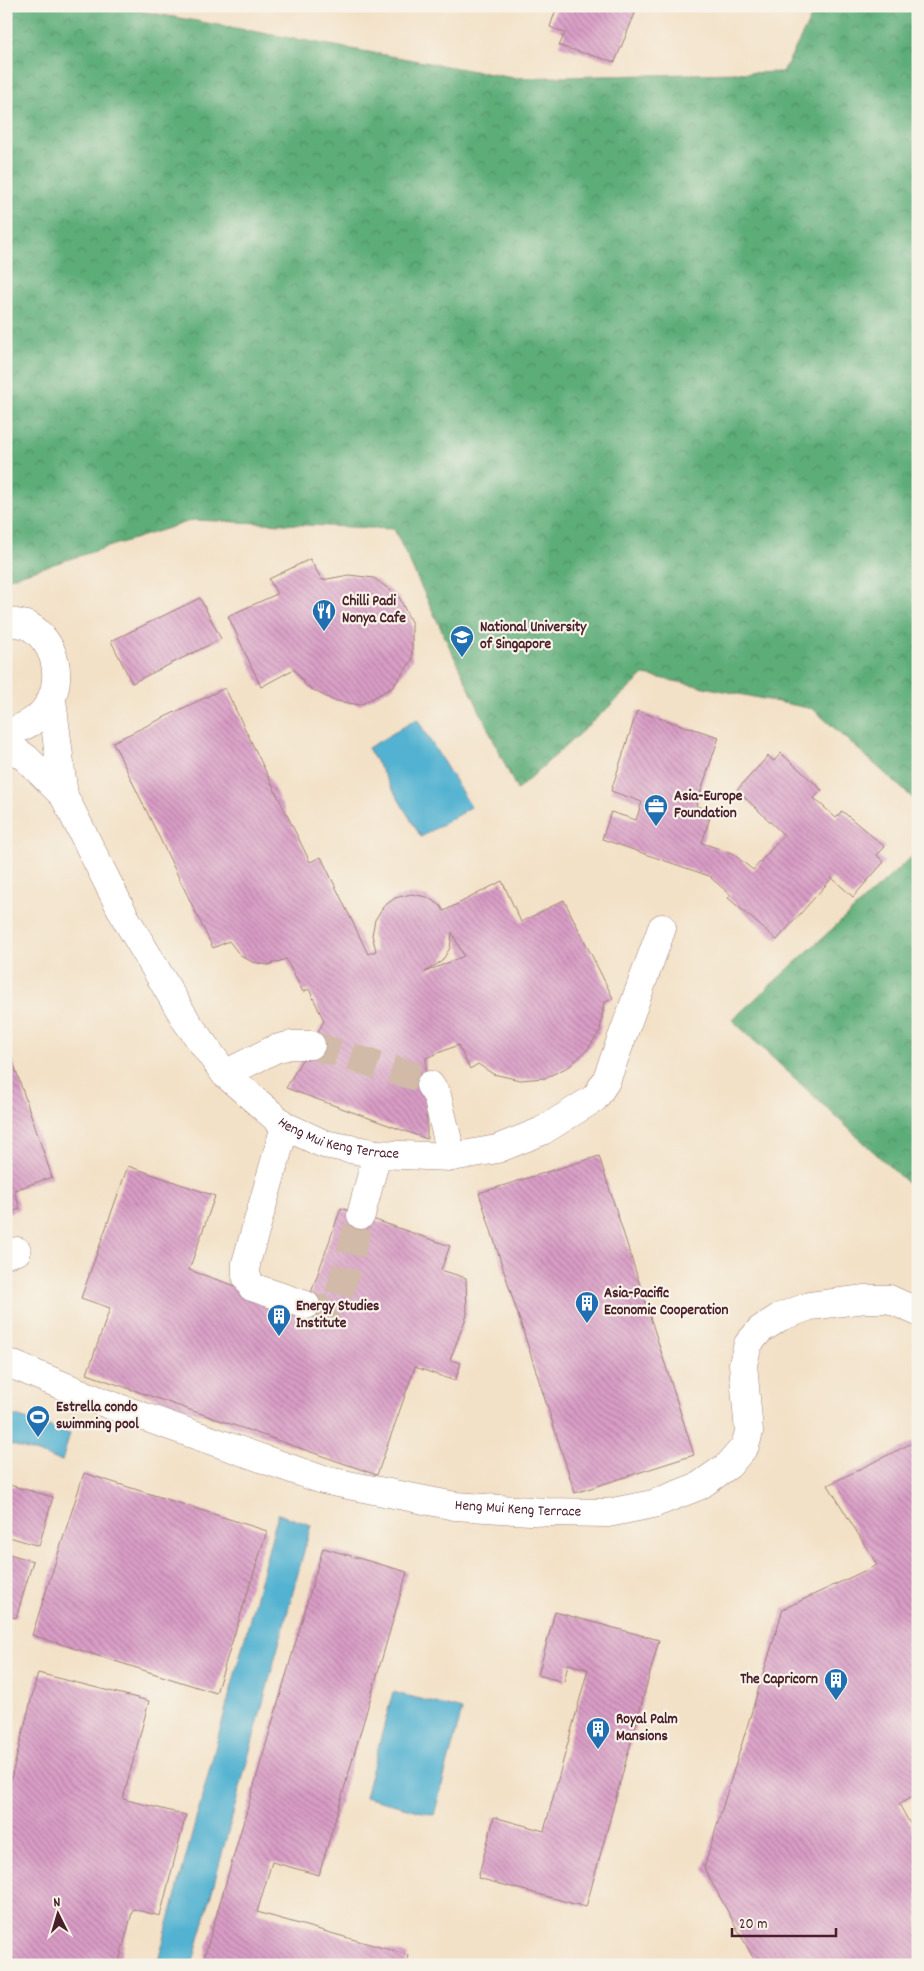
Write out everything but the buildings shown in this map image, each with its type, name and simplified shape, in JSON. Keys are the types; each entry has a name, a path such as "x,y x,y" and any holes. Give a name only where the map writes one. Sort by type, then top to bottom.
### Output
{"street":[{"name":"Heng Mui Keng Terrace","path":"6,621 28,626 49,645 58,673 52,700 64,796"},
{"name":"Heng Mui Keng Terrace","path":"6,731 12,732 36,721 52,700"},
{"name":"Heng Mui Keng Terrace","path":"6,744 26,758 64,796 131,928 187,1022 225,1074 285,1126 324,1144 377,1154 452,1157 497,1149 542,1131 595,1098 606,1081 662,928"},
{"path":"225,1074 275,1049 290,1045 311,1044"},
{"path":"430,1085 437,1096 452,1157"},
{"path":"285,1126 246,1263 246,1276 252,1287 306,1306"},
{"path":"361,1215 377,1154"},
{"name":"Heng Mui Keng Terrace","path":"6,1362 102,1402 323,1480 455,1506 546,1512 608,1513 653,1504 699,1486 729,1465 744,1446 748,1432 743,1364 748,1344 760,1330 780,1316 810,1306 865,1299 889,1300 918,1312"}],"green space":[{"path":"6,6 113,6 513,78 783,72 817,6 918,6 918,803 813,709 644,675 517,790 394,529 194,520 6,579"},
{"path":"918,851 918,1193 732,1020"}],"water":[{"path":"417,719 471,807 421,837 368,748"},
{"name":"Estrella condo swimming pool","path":"6,1413 70,1433 62,1461 6,1443"},
{"path":"278,1514 311,1525 192,1965 157,1965"},
{"path":"393,1692 462,1710 434,1815 365,1797"}],"tunnel":[{"path":"311,1045 420,1078 430,1085"},
{"path":"306,1305 322,1309 329,1308 337,1303 361,1215"}],"place":[{"name":"Chilli Padi Nonya Cafe","path":"324,632"},
{"name":"National University of Singapore","path":"462,658"},
{"name":"Asia-Europe Foundation","path":"656,827"},
{"name":"Asia-Pacific Economic Cooperation","path":"587,1324"},
{"name":"Energy Studies Institute","path":"279,1337"},
{"name":"Estrella condo swimming pool","path":"38,1438"},
{"name":"The Capricorn","path":"836,1701"},
{"name":"Royal Palm Mansions","path":"598,1750"}]}
